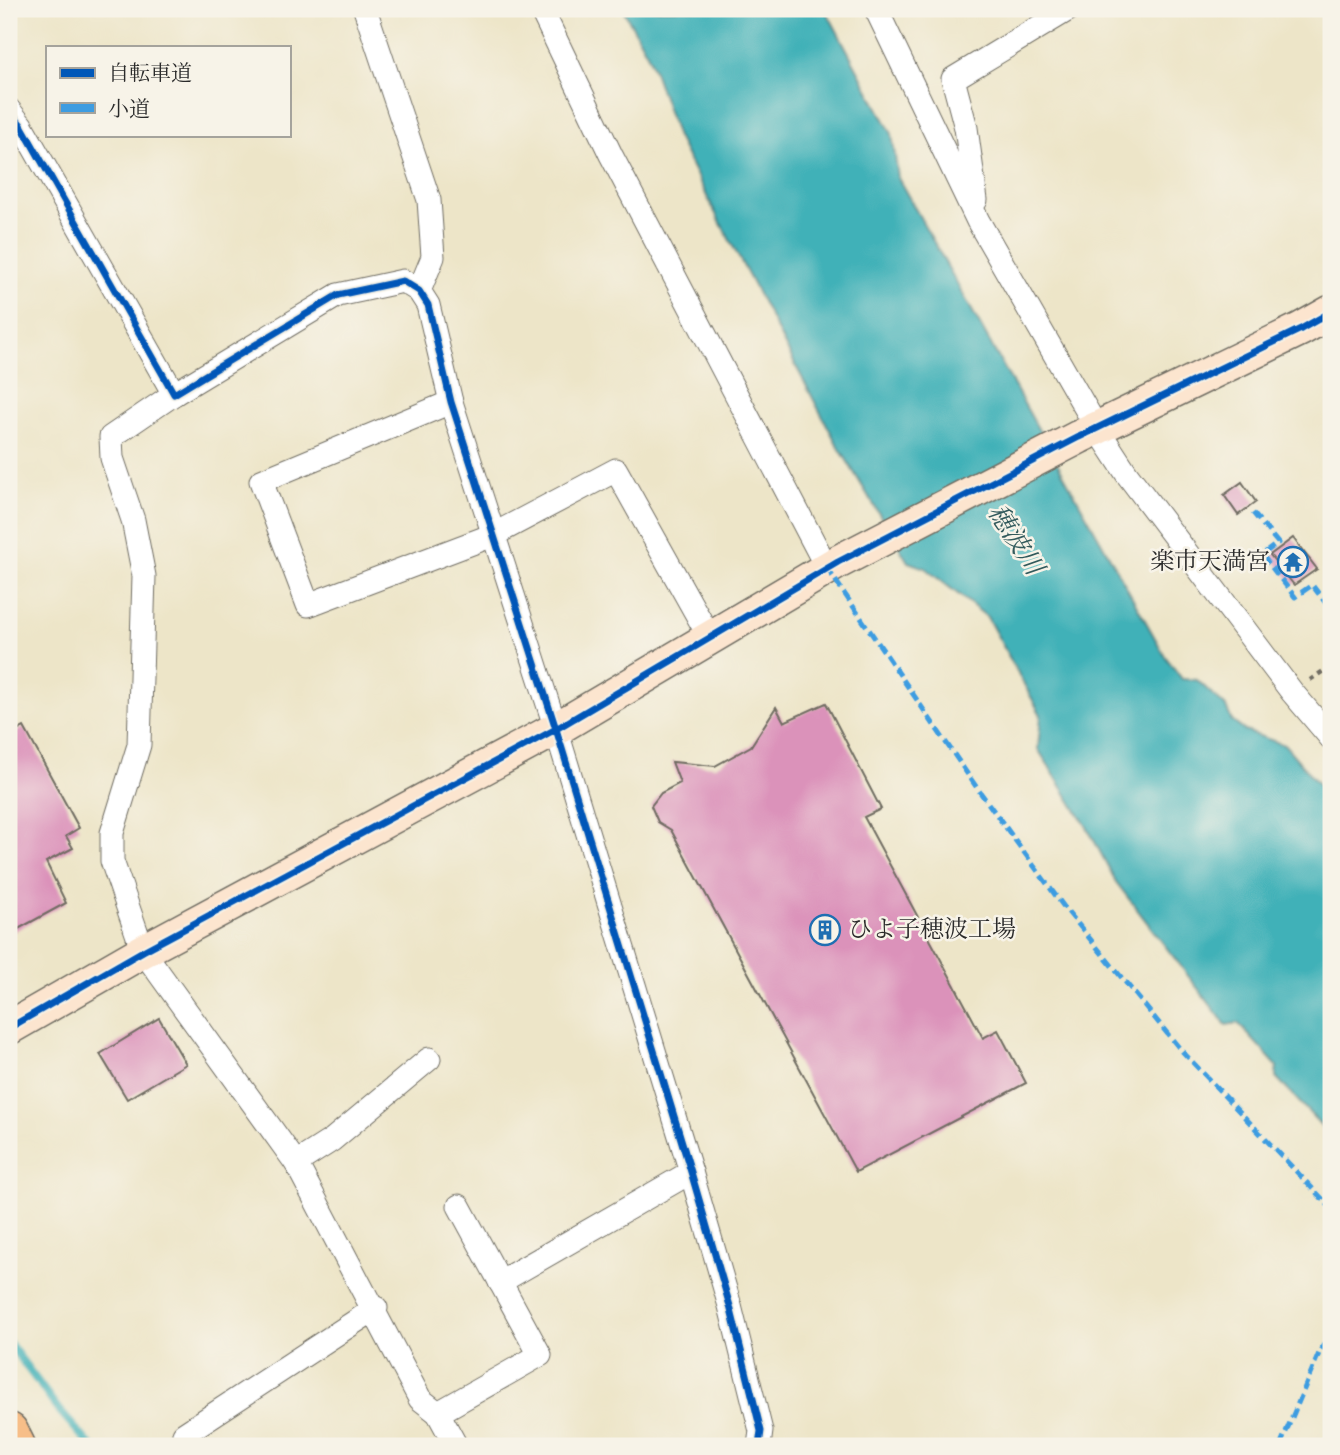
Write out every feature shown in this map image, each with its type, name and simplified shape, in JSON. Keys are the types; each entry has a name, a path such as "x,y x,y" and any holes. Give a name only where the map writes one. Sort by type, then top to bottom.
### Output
{"highway":[{"path":"9,1433 16,1446"}],"street":[{"path":"365,9 429,200 433,257 419,291"},
{"path":"541,9 617,167 833,565"},
{"path":"876,9 978,221 1088,432 1127,474 1292,692 1331,738"},
{"path":"978,221 966,128 954,79 971,65 1069,9"},
{"path":"9,110 21,125 88,238 174,394"},
{"path":"456,1446 438,1413 420,1399 376,1308 296,1163 143,951 112,861 112,833 139,745 144,576 133,520 112,458 111,437 174,394 338,295 403,281 419,291 428,305 451,402 556,729 691,1172 755,1406 761,1431 759,1446"},
{"path":"9,1028 143,951 556,729 833,565 1088,432 1331,312"},
{"path":"451,402 261,481 308,605 492,535 616,470 710,638"},
{"path":"296,1163 332,1140 429,1059"},
{"path":"500,1282 691,1172"},
{"path":"438,1413 540,1355 460,1206"},
{"path":"184,1434 376,1308"}],"water":[{"name":"穂波川","path":"623,9 822,9 828,14 892,134 898,178 1165,656 1182,679 1197,680 1226,707 1232,721 1245,731 1285,745 1331,799 1331,1136 1276,1077 1277,1066 1238,1023 1226,1025 1116,882 1087,827 1038,749 1041,715 987,617 925,568 908,562 837,444 716,214 677,137 649,57"}],"building":[{"path":"1242,482 1256,502 1238,515 1224,495"},
{"name":"楽市天満宮","path":"1293,538 1317,569 1294,585 1270,555"},
{"name":"ひよ子穂波工場","path":"826,703 881,809 864,817 983,1038 998,1030 1026,1083 856,1172 671,830 658,822 651,806 661,793 680,783 672,762 715,766 751,746 776,707 784,722"},
{"path":"24,727 79,828 66,836 73,848 46,862 66,903 9,934 9,735"},
{"path":"159,1018 186,1064 127,1099 100,1054"}],"waterway":[{"path":"9,1343 58,1409 91,1446"}],"marked path":[{"path":"1253,513 1278,543 1262,555 1295,597 1312,585 1331,610"},
{"path":"827,568 977,788 1064,907 1180,1049 1331,1208"},
{"path":"1280,1446 1320,1351 1331,1333"}],"cycle path":[{"path":"9,110 21,125 174,394 338,295 403,281 419,291 428,305 451,402 556,729 730,1306 761,1431 759,1446"},
{"path":"9,1028 143,951 556,729 838,562 1079,437 1331,312"}],"place":[{"name":"楽市天満宮","path":"1293,562"},
{"name":"ひよ子穂波工場","path":"825,930"}]}
